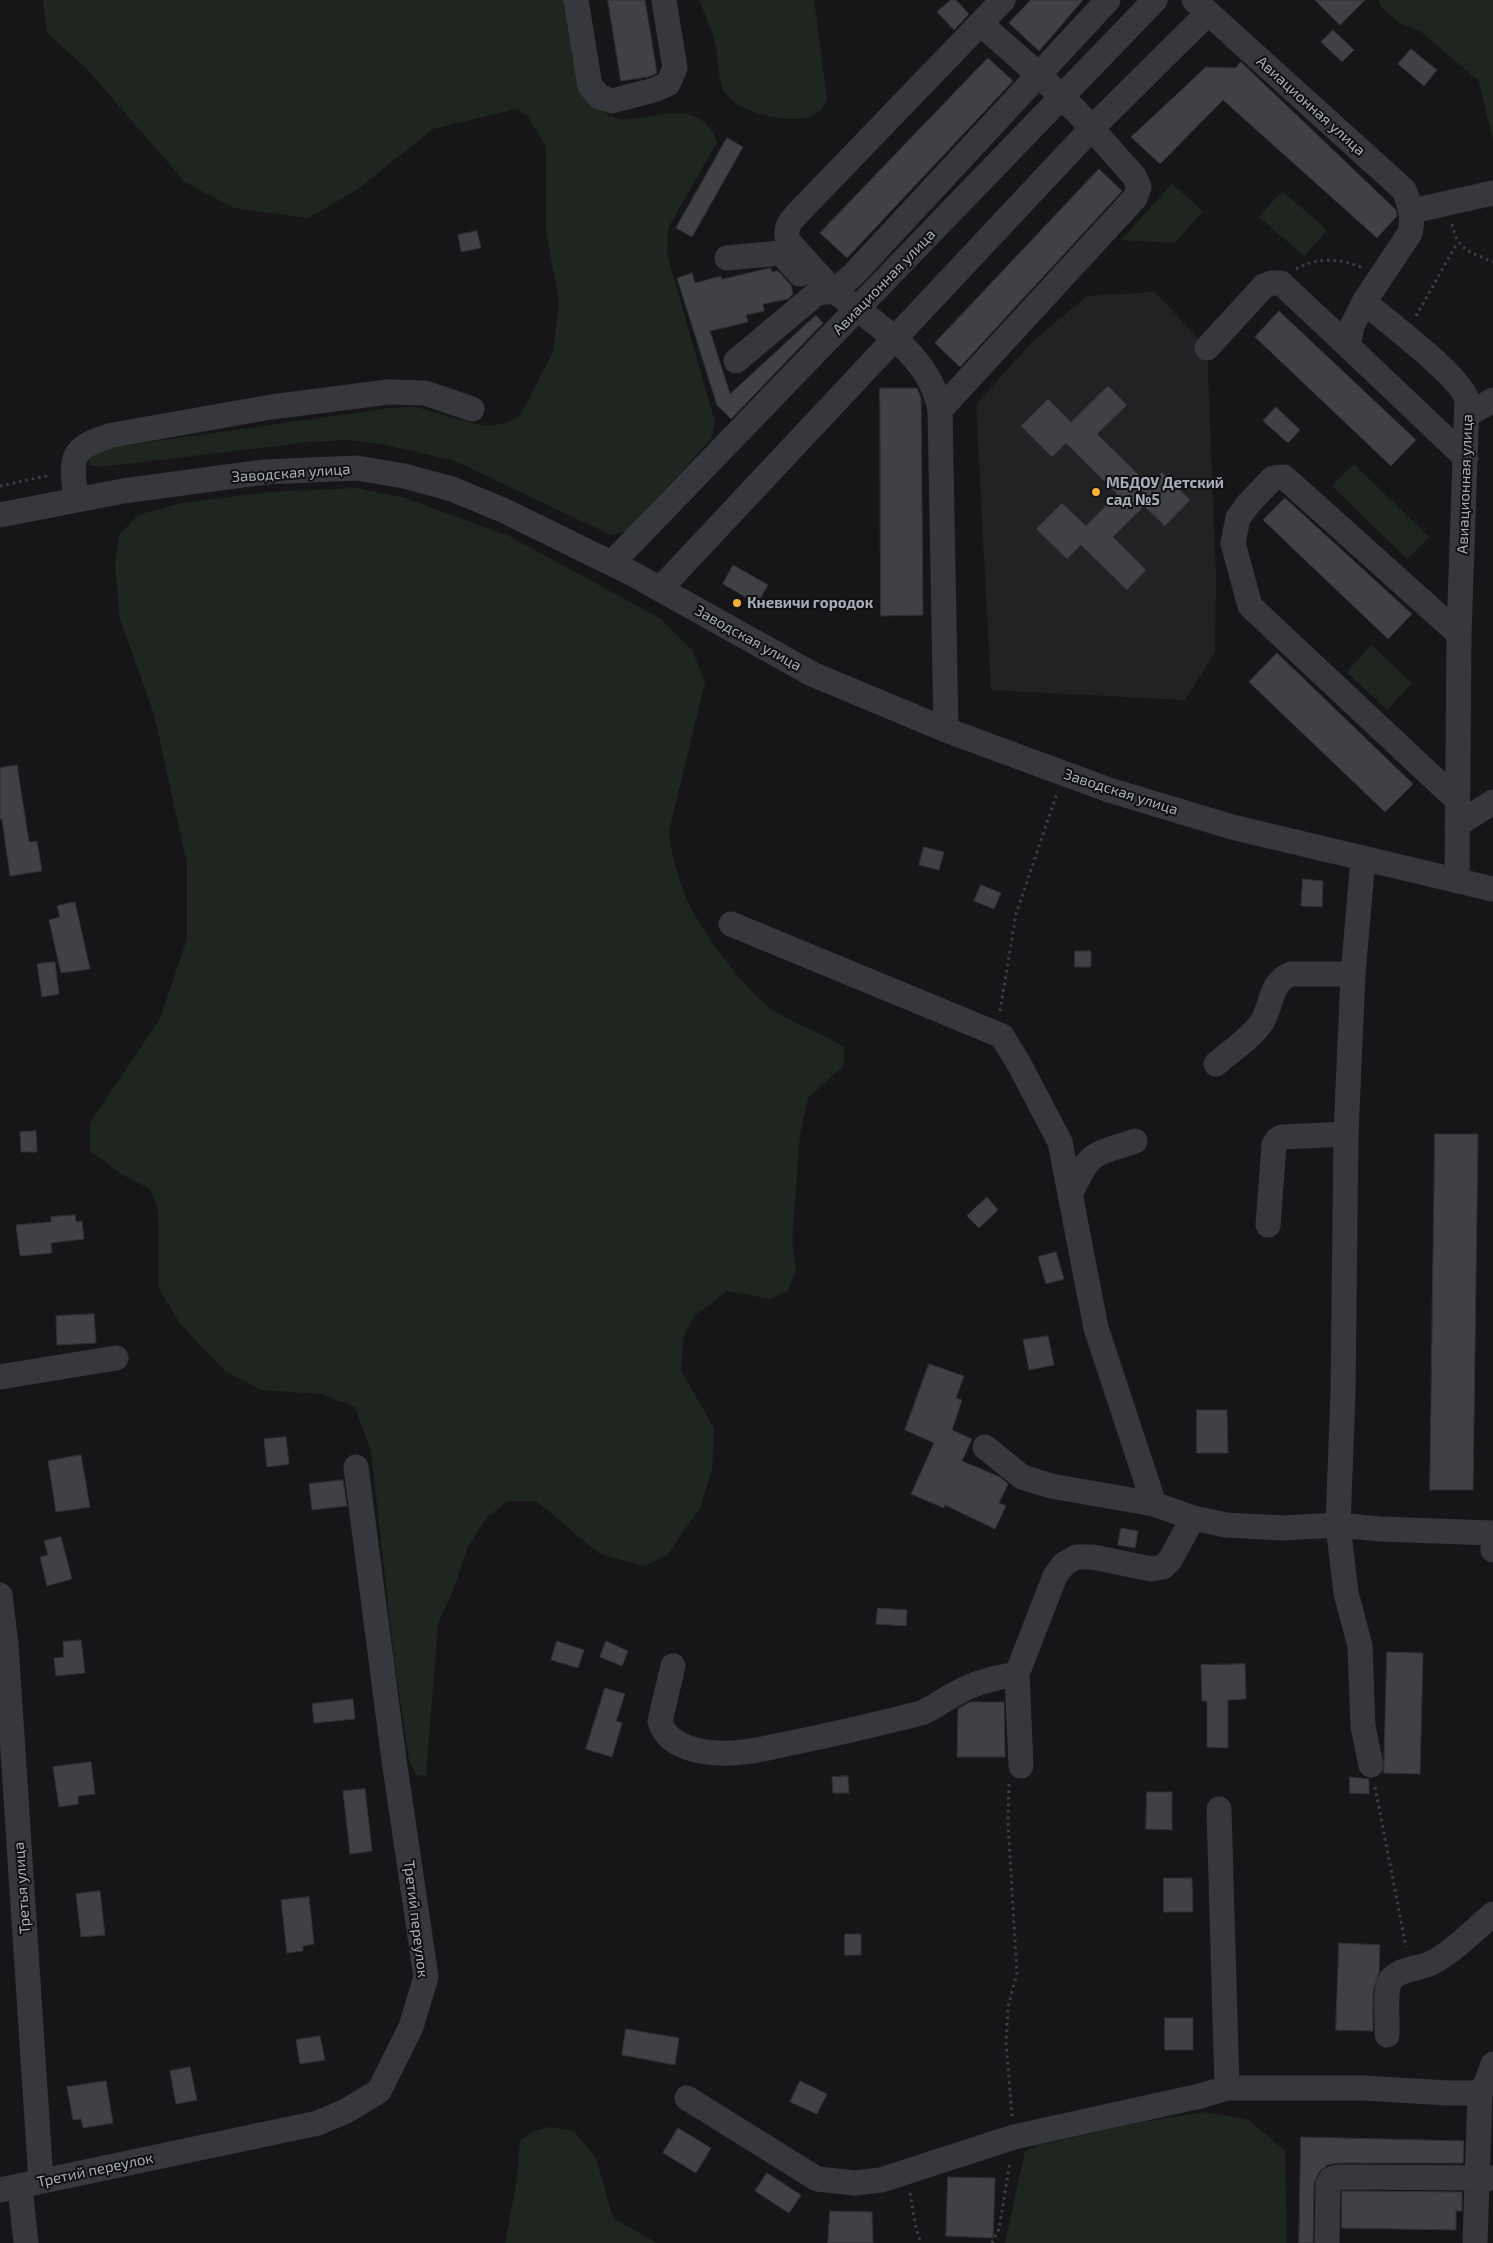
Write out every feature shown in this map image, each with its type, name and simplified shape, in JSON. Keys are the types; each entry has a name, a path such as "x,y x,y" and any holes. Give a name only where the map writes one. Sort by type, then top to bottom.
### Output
{"street":[{"path":"576,0 590,86 600,97 612,101 654,90 668,84 675,68 664,0"},
{"path":"826,292 788,241 786,234 788,224 1003,0"},
{"path":"736,361 826,292 853,275 1108,0"},
{"name":"Авиационная улица","path":"612,563 1155,0"},
{"path":"660,589 1091,128 1201,6"},
{"name":"Авиационная улица","path":"1201,6 1404,190 1412,210"},
{"path":"940,410 1135,198 1139,187 1134,176 1040,74 981,24"},
{"path":"1348,346 1352,326 1364,302 1410,233 1412,210 1493,193"},
{"path":"728,258 781,253 826,292 858,309 894,338 929,376 937,394 940,410 946,730"},
{"path":"1207,348 1264,286 1272,283 1281,283 1466,458"},
{"name":"Авиационная улица","path":"1364,302 1447,373 1466,394 1466,458 1459,634 1457,881"},
{"path":"76,500 73,470 74,460 80,449 93,441 113,435 271,407 388,392 425,394 472,409"},
{"path":"1467,415 1493,400"},
{"name":"Заводская улица","path":"0,515 123,491 264,472 357,468 404,476 452,489 505,511 612,563 812,674 946,730 1064,774 1232,827 1493,889"},
{"path":"1457,800 1250,606 1233,543 1238,518 1249,503 1273,478 1284,478 1459,634"},
{"path":"1457,825 1493,802"},
{"path":"1363,859 1352,974 1346,1134 1343,1393 1338,1525 1346,1593 1360,1646 1363,1728 1371,1765"},
{"path":"731,924 1002,1036 1060,1142 1096,1328 1154,1504"},
{"path":"1216,1064 1262,1022 1269,1008 1273,991 1283,977 1291,974 1352,974"},
{"path":"1268,1225 1274,1145 1277,1140 1282,1137 1346,1134"},
{"path":"1070,1193 1088,1160 1096,1153 1135,1141"},
{"path":"0,1377 116,1358"},
{"path":"985,1447 1022,1477 1051,1486 1154,1504 1193,1518 1226,1525 1282,1528 1338,1525 1493,1533 1493,1550"},
{"name":"Третий переулок","path":"21,2186 318,2123 346,2111 379,2091 412,2027 426,1977 394,1760 356,1467"},
{"path":"1021,1766 1017,1674 1055,1576 1064,1564 1076,1557 1093,1557 1151,1569 1163,1567 1170,1560 1193,1518"},
{"name":"Третья улица","path":"0,1595 6,1644 21,2186 26,2243"},
{"path":"673,1666 660,1721 662,1729 668,1737 680,1745 700,1751 732,1753 837,1734 921,1713 931,1709 954,1694 981,1682 1017,1674"},
{"path":"1219,1810 1227,2088"},
{"path":"1388,2035 1388,1987 1391,1978 1439,1958 1493,1914"},
{"path":"1475,2243 1485,2178 1480,2093 1493,2064"},
{"path":"687,2098 817,2179 855,2183 881,2180 1014,2138 1200,2096 1227,2088 1364,2088 1480,2093"},
{"path":"1326,2243 1328,2184 1331,2179 1338,2177 1485,2178"}],"path":[{"path":"1448,202 1457,243 1465,249 1493,262"},
{"path":"1405,336 1457,243"},
{"path":"1281,283 1288,274 1303,265 1325,260 1349,262 1381,276"},
{"path":"0,486 73,470"},
{"path":"1002,1036 1000,1011 1016,914 1064,774"},
{"path":"1371,1765 1410,1970"},
{"path":"992,2243 999,2229 1014,2138 1006,2042 1008,2007 1017,1973 1008,1824 1010,1776 1021,1766"},
{"path":"907,2172 916,2228 921,2243"}],"shaded area":[{"path":"43,0 574,0 592,100 597,106 607,114 621,120 674,113 694,116 711,130 717,142 668,228 667,254 715,422 711,439 627,531 611,535 455,461 382,444 347,440 310,442 100,467 90,465 89,455 101,449 390,408 416,407 475,424 491,426 509,422 521,414 553,352 559,302 546,230 546,147 527,115 516,109 433,129 355,191 308,218 234,208 185,182 86,68 47,33"},
{"path":"699,0 814,0 827,99 822,109 814,115 805,118 785,119 744,108 728,96 721,84 714,38"},
{"path":"1379,0 1493,0 1493,140 1479,81 1420,31 1398,22 1381,7"},
{"path":"1172,184 1203,211 1175,243 1121,240"},
{"path":"1282,191 1327,230 1304,256 1259,217"},
{"name":"МБДОУ Детский сад №5","path":"1155,292 1207,348 1216,578 1215,652 1185,700 991,690 976,405 1031,343 1087,296"},
{"path":"1354,464 1429,537 1407,559 1332,486"},
{"path":"356,488 405,498 509,536 661,619 692,650 705,682 669,831 674,862 684,894 709,938 755,995 779,1014 844,1047 844,1065 808,1098 800,1134 792,1241 796,1269 788,1291 770,1299 727,1291 694,1316 683,1338 681,1371 714,1428 712,1470 700,1508 667,1555 644,1566 600,1554 536,1501 508,1501 487,1517 468,1546 452,1593 438,1623 426,1776 416,1775 409,1760 394,1658 371,1451 355,1407 321,1394 262,1390 225,1371 181,1325 159,1289 158,1208 150,1189 121,1174 90,1151 90,1123 160,1019 187,939 187,863 154,714 120,619 115,566 119,535 138,515 182,503 269,492"},
{"path":"1371,645 1412,683 1387,710 1347,672"},
{"path":"1206,2112 1249,2120 1285,2151 1287,2243 1005,2243 1025,2151 1040,2145 1143,2122"},
{"path":"549,2127 574,2131 596,2158 613,2218 657,2243 505,2243 517,2180 520,2141 531,2132"}],"building":[{"path":"608,0 645,0 657,73 648,77 621,81"},
{"path":"951,0 956,0 969,14 954,30 937,12"},
{"path":"1031,0 1083,0 1039,51 1009,23"},
{"path":"1315,0 1365,0 1340,25"},
{"path":"1333,30 1354,50 1342,62 1321,42"},
{"path":"1411,49 1437,70 1424,86 1398,64"},
{"path":"988,58 1013,81 847,258 820,233"},
{"path":"1241,62 1396,210 1397,216 1377,238 1223,100 1160,164 1131,137 1206,67 1235,68"},
{"path":"727,138 743,147 692,237 676,228"},
{"path":"1099,169 1122,191 960,367 935,343"},
{"path":"477,231 481,248 461,252 458,235"},
{"path":"771,268 772,272 778,271 791,285 793,294 788,299 763,304 764,311 746,315 748,322 710,331 730,394 816,315 823,323 731,419 717,405 677,278 692,273 695,283 721,276 722,279"},
{"path":"1279,311 1416,440 1391,466 1255,337"},
{"path":"1108,386 1127,405 1097,434 1149,485 1162,472 1190,500 1165,526 1144,506 1113,537 1146,570 1127,590 1081,545 1067,559 1036,529 1062,503 1086,526 1117,494 1066,443 1052,457 1021,426 1048,399 1071,422"},
{"path":"880,388 917,388 921,398 923,615 881,616"},
{"path":"1276,407 1300,430 1288,443 1263,421"},
{"path":"1285,498 1412,614 1388,639 1263,520"},
{"path":"733,565 768,585 757,604 723,584"},
{"path":"1277,653 1413,784 1385,812 1249,682"},
{"path":"17,765 29,842 37,841 42,871 10,876 2,819 0,819 0,768"},
{"path":"924,847 944,852 939,870 919,865"},
{"path":"1303,879 1323,881 1322,907 1301,906"},
{"path":"981,885 1001,893 994,909 974,901"},
{"path":"75,902 90,969 61,973 49,920 60,917 57,906"},
{"path":"1075,951 1091,951 1091,967 1075,967"},
{"path":"55,962 59,994 42,997 37,964"},
{"path":"36,1131 37,1152 21,1152 20,1132"},
{"path":"1435,1134 1478,1134 1473,1490 1430,1490"},
{"path":"987,1197 998,1210 979,1228 967,1216"},
{"path":"75,1215 76,1222 82,1221 84,1239 51,1243 52,1253 20,1256 16,1225 51,1222 51,1217"},
{"path":"1056,1252 1064,1279 1046,1284 1038,1257"},
{"path":"94,1314 96,1343 57,1345 56,1316"},
{"path":"1048,1336 1054,1365 1029,1370 1023,1340"},
{"path":"929,1364 964,1376 956,1398 962,1400 952,1430 972,1439 962,1461 1000,1477 1008,1484 999,1503 1006,1506 995,1529 945,1505 944,1508 911,1494 934,1443 905,1430"},
{"path":"1197,1410 1227,1410 1228,1453 1197,1453"},
{"path":"286,1437 289,1464 267,1467 264,1439"},
{"path":"81,1455 90,1507 56,1512 48,1461"},
{"path":"343,1480 347,1506 312,1510 309,1484"},
{"path":"1121,1528 1138,1531 1135,1548 1118,1545"},
{"path":"61,1537 72,1579 47,1586 40,1557 48,1555 44,1541"},
{"path":"878,1608 907,1610 906,1626 876,1624"},
{"path":"81,1640 85,1673 56,1676 54,1658 64,1657 63,1642"},
{"path":"557,1641 584,1650 578,1668 551,1660"},
{"path":"606,1641 628,1651 622,1666 600,1657"},
{"path":"1387,1652 1423,1653 1420,1774 1384,1773"},
{"path":"1245,1664 1246,1699 1228,1700 1228,1748 1207,1747 1207,1701 1202,1701 1201,1665"},
{"path":"605,1688 625,1694 616,1721 622,1723 612,1757 586,1749"},
{"path":"353,1699 355,1719 314,1723 312,1704"},
{"path":"970,1702 1004,1702 1005,1757 957,1757 958,1709"},
{"path":"91,1762 95,1794 78,1796 78,1804 59,1807 53,1767"},
{"path":"848,1776 849,1793 833,1793 832,1777"},
{"path":"1350,1777 1369,1779 1369,1794 1350,1793"},
{"path":"365,1789 372,1851 350,1854 343,1791"},
{"path":"1147,1792 1172,1792 1172,1830 1146,1829"},
{"path":"1164,1878 1192,1878 1193,1912 1164,1912"},
{"path":"100,1891 105,1935 81,1937 76,1894"},
{"path":"309,1897 314,1944 303,1946 303,1951 287,1953 281,1900"},
{"path":"845,1934 861,1934 861,1955 845,1955"},
{"path":"1339,1943 1380,1945 1379,1972 1373,1992 1373,2031 1336,2030"},
{"path":"1165,2018 1193,2018 1193,2050 1165,2050"},
{"path":"626,2029 679,2038 675,2065 622,2055"},
{"path":"320,2036 325,2060 300,2064 296,2040"},
{"path":"190,2067 197,2100 176,2104 170,2071"},
{"path":"106,2081 113,2123 83,2128 81,2119 73,2120 67,2087"},
{"path":"800,2081 827,2094 817,2114 790,2102"},
{"path":"678,2128 711,2148 696,2173 663,2153"},
{"path":"1301,2137 1464,2141 1463,2163 1338,2163 1327,2165 1319,2172 1314,2183 1313,2243 1299,2243"},
{"path":"767,2173 801,2195 789,2213 755,2191"},
{"path":"948,2177 995,2178 993,2238 946,2236"},
{"path":"1342,2191 1462,2192 1462,2211 1456,2211 1456,2230 1342,2228"},
{"path":"830,2211 872,2212 873,2243 828,2243"}],"place":[{"name":"МБДОУ Детский сад №5","path":"1096,492"},
{"name":"Кневичи городок","path":"737,603"}]}
